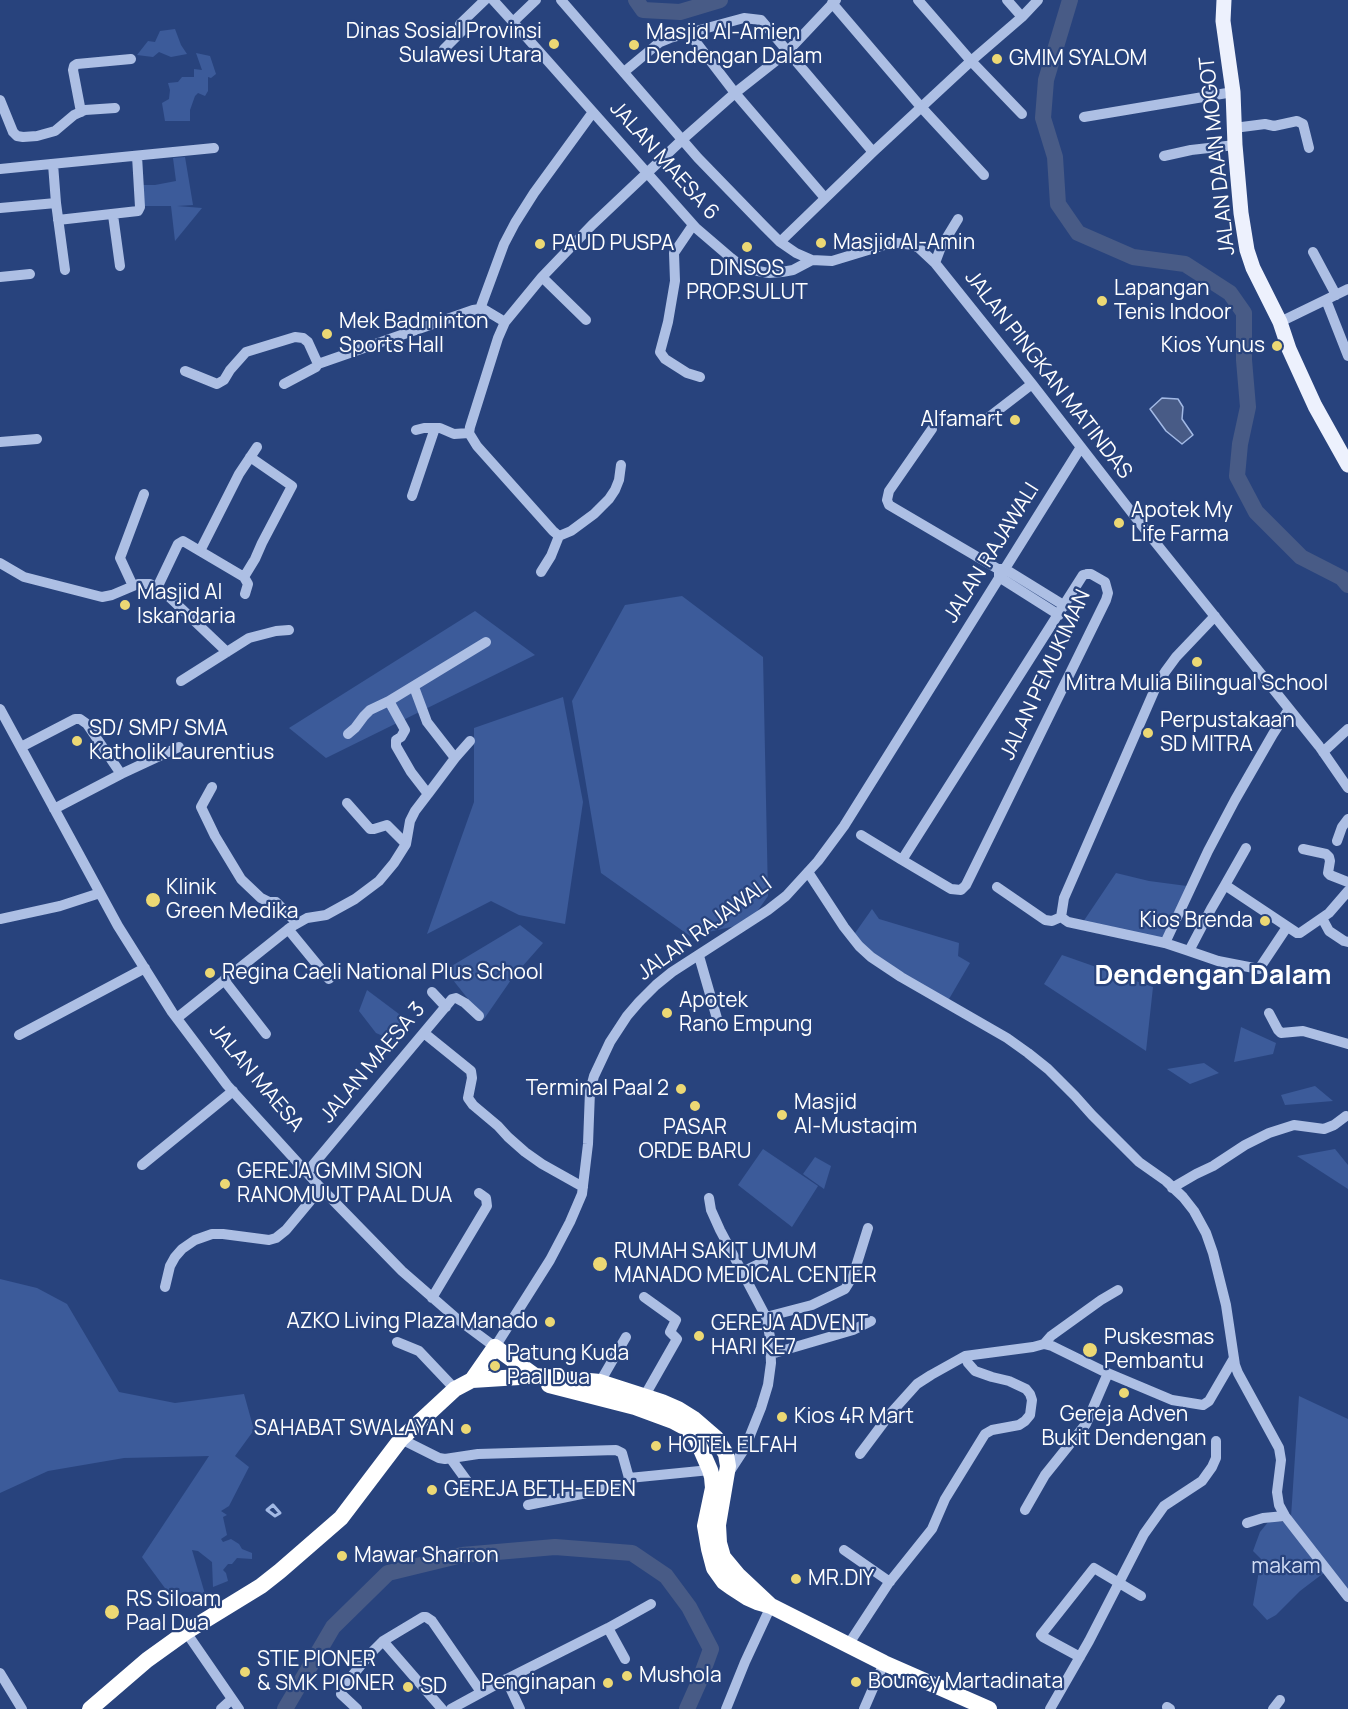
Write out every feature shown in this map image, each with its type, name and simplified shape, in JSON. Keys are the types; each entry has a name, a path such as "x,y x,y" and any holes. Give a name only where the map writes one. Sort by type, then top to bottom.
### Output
{"highway":[{"name":"JALAN MAESA","path":"495,1347 550,1386 620,1402 686,1428 696,1438 710,1470 712,1488 705,1526 714,1568 730,1587 757,1602 771,1606"},
{"path":"472,1380 495,1347"},
{"path":"90,1709 147,1660 186,1632 261,1586 337,1522 401,1439 455,1389 472,1380 538,1376 600,1382 678,1409 709,1430 726,1454 728,1466 718,1525 719,1543 723,1557 738,1575 771,1606 884,1664 989,1709"}],"main road":[{"name":"JALAN DAAN MOGOT","path":"1224,0 1223,21 1233,92 1241,213 1247,250 1252,268 1280,322 1289,349 1315,406 1348,465"}],"street":[{"path":"444,49 463,30 460,24 485,0"},
{"name":"JALAN MAESA 6","path":"493,0 693,225 731,258 744,268 769,273 793,270 812,260"},
{"path":"513,22 536,0"},
{"path":"561,0 737,200 780,242 796,254 812,260"},
{"path":"918,0 971,61 1022,114"},
{"path":"1006,0 1022,17"},
{"path":"780,242 873,152 1038,0"},
{"path":"559,536 477,446 469,433 505,322 542,277 592,225 735,93 788,52 834,2 921,107 984,174"},
{"path":"624,72 660,42 744,18 761,20 873,152"},
{"path":"689,33 735,93 825,198"},
{"path":"81,112 74,66 131,59"},
{"path":"1084,117 1233,92"},
{"path":"0,100 13,132 22,137 55,131 74,115 90,109 115,108"},
{"path":"480,309 504,244 515,223 593,112"},
{"path":"1234,128 1265,124 1274,126 1297,121 1303,124 1309,147"},
{"path":"1164,156 1235,145"},
{"path":"0,169 214,148"},
{"path":"58,220 138,211 140,209 137,156"},
{"path":"53,164 65,270"},
{"path":"0,208 56,203"},
{"path":"113,215 120,266"},
{"path":"935,262 958,219"},
{"path":"693,225 674,253 675,281 660,352 665,359 687,373 700,377"},
{"name":"JALAN PINGKAN MATINDAS","path":"812,260 832,261 891,243 898,243 920,248 935,262 1323,752 1348,788"},
{"path":"1312,252 1331,297 1348,356"},
{"path":"0,277 30,274"},
{"path":"542,277 586,320"},
{"path":"1280,322 1348,289"},
{"path":"284,384 318,364 480,309 505,322"},
{"path":"185,371 217,384 224,380 246,352 295,337 303,338 308,342 318,364"},
{"path":"984,421 1032,384"},
{"path":"416,430 435,428 459,435 469,433"},
{"path":"412,496 435,428"},
{"path":"932,429 889,491 887,500 889,505 1062,610"},
{"path":"0,442 37,438"},
{"path":"200,551 239,474 257,447"},
{"name":"JALAN RAJAWALI","path":"495,1347 550,1260 570,1222 583,1187 588,1144 590,1091 594,1076 610,1042 639,1002 672,972 768,910 786,896 808,872 844,826 1081,447"},
{"path":"244,577 292,488 291,484 250,457"},
{"path":"559,536 571,531 586,520 609,499 615,490 621,465"},
{"path":"133,586 120,558 144,494"},
{"path":"541,572 555,549 559,536"},
{"path":"157,588 179,542 183,540 244,577 248,584 245,594"},
{"path":"0,563 24,577 102,597 133,586 150,584 172,599 226,652"},
{"name":"JALAN PEMUKIMAN","path":"1091,574 1105,582 1108,593 1106,600 966,885 962,890 951,889 902,861 1062,610 1083,575 1091,574"},
{"path":"1061,917 1064,898 1155,689 1164,672 1176,657 1215,616"},
{"path":"181,681 249,638 289,630"},
{"path":"348,734 370,710 414,687 486,642"},
{"path":"414,687 427,722 455,758"},
{"path":"389,701 405,730 396,740 396,746 411,772 428,794"},
{"name":"JALAN MAESA","path":"0,709 118,926 177,1018 233,1091 321,1188 402,1271 456,1318 495,1347"},
{"path":"1165,944 1208,851 1235,800 1289,709"},
{"path":"21,747 75,719 80,719 87,724 121,774"},
{"path":"1323,752 1348,729"},
{"path":"177,1018 292,926 307,918 326,915 345,905 379,881 406,844 415,811 470,741"},
{"path":"54,809 179,747"},
{"path":"212,788 201,807 215,836 241,879 261,898 269,902 276,902 330,979"},
{"path":"347,803 370,829 387,825 406,844"},
{"path":"1338,841 1342,827 1348,819"},
{"path":"861,835 902,861"},
{"path":"1190,951 1203,923 1246,848"},
{"path":"1303,849 1326,854 1330,861 1328,873 1330,876 1348,882"},
{"path":"808,872 844,927 871,957 1028,1053 1048,1069 1139,1162 1184,1197 1206,1233 1213,1253 1226,1305 1238,1373 1279,1448 1281,1460 1278,1505 1348,1597"},
{"path":"1225,885 1297,933 1329,913 1348,891"},
{"path":"997,887 1046,920 1052,921 1061,917"},
{"path":"0,919 60,906 100,893"},
{"path":"1061,917 1068,922 1165,944 1218,962 1259,969 1287,927"},
{"path":"1322,918 1329,931 1344,942 1348,942"},
{"path":"699,956 718,1022"},
{"path":"19,1035 145,968"},
{"path":"224,980 266,1034"},
{"name":"JALAN MAESA 3","path":"432,992 446,1007"},
{"name":"JALAN MAESA 3","path":"307,1172 452,999 456,998 465,1003 478,1016"},
{"path":"1269,1013 1281,1033 1305,1031 1348,1044"},
{"path":"424,1034 471,1071 468,1098 472,1105 498,1125 525,1152 583,1187"},
{"path":"142,1166 233,1091"},
{"path":"1173,1188 1269,1133 1294,1125 1324,1128 1334,1125 1346,1116"},
{"path":"165,1287 170,1266 175,1257 195,1240 212,1234 269,1240 276,1238 286,1230 321,1188"},
{"path":"432,1298 487,1206 486,1198 479,1193"},
{"path":"709,1198 711,1210 766,1317 771,1354 768,1385 745,1448 726,1477 712,1488"},
{"path":"766,1317 812,1305 845,1289 853,1276 868,1228"},
{"path":"742,1272 763,1262"},
{"path":"1044,1344 1051,1336 1118,1290"},
{"path":"644,1297 675,1320 670,1332 677,1339 644,1397"},
{"path":"771,1354 853,1330 871,1321"},
{"path":"600,1382 626,1337"},
{"path":"397,1342 419,1351 455,1389"},
{"path":"860,1454 890,1414 917,1384 965,1356 1044,1344 1172,1400 1203,1405 1209,1401 1234,1358"},
{"path":"848,1645 890,1582 932,1529 945,1499 985,1434 992,1430 1018,1425 1030,1414 1032,1400 1026,1389 1010,1381 975,1371 965,1356"},
{"path":"1025,1510 1045,1475 1086,1424 1108,1373"},
{"path":"401,1439 439,1458 451,1459 478,1454 616,1450 622,1453 628,1478 627,1484 528,1505"},
{"path":"1050,1709 1080,1658 1144,1534 1164,1506 1202,1481 1216,1458 1216,1441"},
{"path":"451,1459 467,1481 468,1484 464,1489"},
{"path":"628,1478 710,1470"},
{"path":"1247,1523 1263,1518 1285,1516"},
{"path":"844,1550 890,1582"},
{"path":"1080,1658 1043,1637 1042,1632 1094,1568 1142,1596"},
{"path":"454,1708 651,1604"},
{"path":"726,1709 771,1606"},
{"path":"357,1709 344,1698 341,1691 383,1641 423,1617 429,1618 481,1692"},
{"path":"609,1628 625,1659"},
{"path":"186,1632 239,1709"},
{"path":"383,1641 442,1709"},
{"path":"864,1709 884,1664"},
{"path":"0,1673 22,1709"},
{"path":"506,1680 520,1709"},
{"path":"221,1709 232,1700"}],"green space":[{"path":"175,29 187,54 171,57 159,52 153,57 137,55 148,41 155,42 160,31"},
{"path":"196,53 210,56 216,74 211,78 208,77 208,91 205,96 198,93 195,96 190,110 190,121 165,121 162,103 169,99 168,83 178,82 182,77 194,77 194,69 202,70"},
{"path":"185,157 193,205 177,206 202,208 175,241 171,206 143,206 142,185 176,181 173,158"},
{"path":"682,596 763,657 768,896 749,923 690,936 601,873 572,701 625,605"},
{"path":"475,611 535,655 326,758 289,728"},
{"path":"563,697 583,802 565,924 519,915 491,901 427,934 474,802 474,728"},
{"path":"1116,873 1149,881 1187,886 1162,940 1083,922"},
{"path":"872,909 879,919 959,943 958,956 970,963 949,999 944,999 872,956 853,936"},
{"path":"520,925 543,943 513,977 484,1019 445,970"},
{"path":"1062,955 1153,987 1146,1051 1044,984"},
{"path":"367,990 411,1023 399,1043 376,1033 359,1011"},
{"path":"1241,1027 1276,1043 1273,1054 1234,1062"},
{"path":"1204,1063 1219,1073 1190,1084 1167,1069"},
{"path":"1315,1086 1333,1101 1285,1105 1281,1095"},
{"path":"763,1149 818,1186 792,1227 738,1185"},
{"path":"1335,1149 1348,1165 1348,1189 1297,1156"},
{"path":"815,1157 831,1166 824,1189 803,1174"},
{"path":"0,1279 37,1288 67,1304 119,1392 175,1403 244,1394 254,1430 235,1456 249,1467 229,1506 221,1511 227,1515 223,1517 227,1535 221,1539 223,1542 231,1539 239,1544 242,1549 252,1553 252,1559 237,1558 232,1564 228,1564 223,1570 228,1581 213,1587 212,1562 198,1551 192,1550 205,1594 198,1595 192,1591 173,1599 142,1557 209,1456 124,1458 48,1471 0,1493"},
{"path":"1299,1396 1348,1419 1348,1595 1291,1517"},
{"name":"makam","path":"1269,1521 1284,1522 1325,1572 1300,1591 1276,1615 1267,1620 1253,1605 1261,1559 1253,1551 1260,1532"}],"shaded area":[{"path":"1162,398 1178,399 1183,407 1182,419 1193,435 1182,444 1166,431 1150,409"}],"waterway":[{"path":"636,0 643,10 680,12 720,0"},
{"path":"1070,0 1046,80 1043,118 1055,157 1058,204 1078,233 1133,257 1185,264 1230,293 1244,313 1244,360 1248,407 1240,444 1237,476 1256,512 1301,557 1342,578 1348,585"},
{"path":"273,1505 280,1513 275,1516 267,1510 273,1505"},
{"path":"285,1709 333,1627 388,1573 462,1555 555,1547 632,1553 666,1576 689,1607 711,1649 687,1709"}],"place":[{"name":"Dinas Sosial Provinsi Sulawesi Utara","path":"554,44"},
{"name":"Masjid Al-Amien Dendengan Dalam","path":"634,45"},
{"name":"GMIM SYALOM","path":"997,59"},
{"name":"Masjid Al-Amin","path":"821,243"},
{"name":"PAUD PUSPA","path":"540,244"},
{"name":"DINSOS PROP.SULUT","path":"747,247"},
{"name":"Lapangan Tenis Indoor","path":"1102,301"},
{"name":"Mek Badminton Sports Hall","path":"327,334"},
{"name":"Kios Yunus","path":"1277,346"},
{"name":"Alfamart","path":"1015,420"},
{"name":"Apotek My Life Farma","path":"1119,523"},
{"name":"Masjid Al Iskandaria","path":"125,605"},
{"name":"Mitra Mulia Bilingual School","path":"1197,662"},
{"name":"Perpustakaan SD MITRA","path":"1148,733"},
{"name":"SD/ SMP/ SMA Katholik Laurentius","path":"77,741"},
{"name":"Klinik Green Medika","path":"153,900"},
{"name":"Kios Brenda","path":"1265,921"},
{"name":"Regina Caeli National Plus School","path":"210,973"},
{"name":"Apotek Rano Empung","path":"667,1013"},
{"name":"Terminal Paal 2","path":"681,1089"},
{"name":"PASAR ORDE BARU","path":"695,1106"},
{"name":"Masjid Al-Mustaqim","path":"782,1115"},
{"name":"GEREJA GMIM SION RANOMUUT PAAL DUA","path":"225,1184"},
{"name":"RUMAH SAKIT UMUM MANADO MEDICAL CENTER","path":"600,1264"},
{"name":"AZKO Living Plaza Manado","path":"550,1322"},
{"name":"GEREJA ADVENT HARI KE7","path":"699,1336"},
{"name":"Puskesmas Pembantu","path":"1090,1350"},
{"name":"Patung Kuda Paal Dua","path":"495,1366"},
{"name":"Gereja Adven Bukit Dendengan","path":"1124,1393"},
{"name":"Kios 4R Mart","path":"782,1417"},
{"name":"SAHABAT SWALAYAN","path":"466,1429"},
{"name":"HOTEL ELFAH","path":"656,1446"},
{"name":"GEREJA BETH-EDEN","path":"432,1490"},
{"name":"Mawar Sharron","path":"342,1556"},
{"name":"MR.DIY","path":"796,1579"},
{"name":"RS Siloam Paal Dua","path":"112,1612"},
{"name":"STIE PIONER & SMK PIONER","path":"245,1672"},
{"name":"Mushola","path":"627,1676"},
{"name":"Bouncy Martadinata","path":"856,1682"},
{"name":"Penginapan","path":"608,1683"},
{"name":"SD","path":"408,1687"}],"district":[{"name":"Dendengan Dalam","path":"1213,976"}]}
